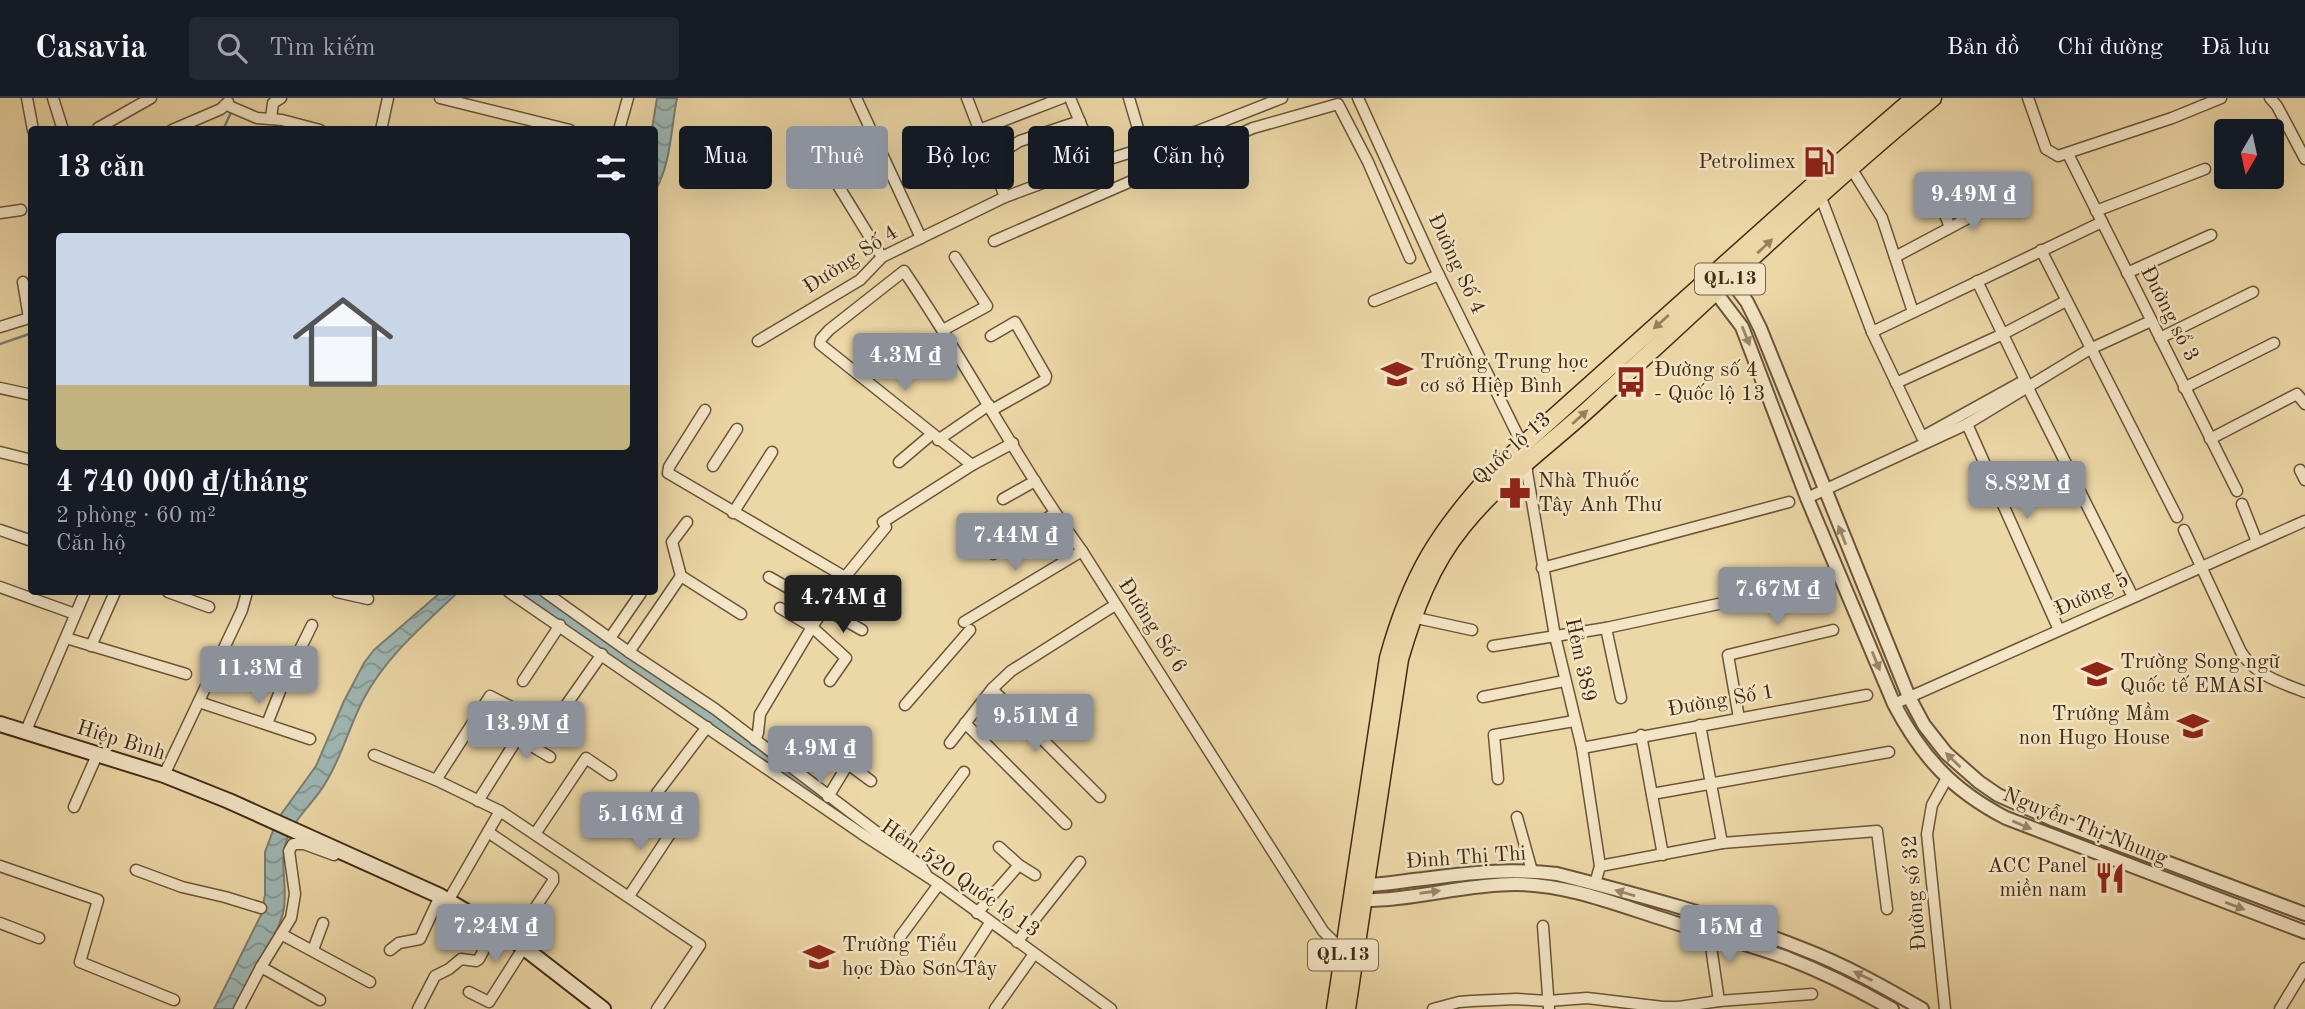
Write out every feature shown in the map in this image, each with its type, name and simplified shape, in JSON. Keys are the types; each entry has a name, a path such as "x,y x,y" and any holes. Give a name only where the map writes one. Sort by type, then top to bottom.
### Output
{"highway":[{"name":"Quốc lộ 13","path":"1725,274 1811,187 1914,98"},
{"name":"Quốc lộ 13","path":"1346,1009 1382,688 1400,614 1415,579 1453,518 1497,468 1525,453 1711,286 1933,98"},
{"name":"Quốc lộ 13","path":"1335,1009 1343,951 1358,892 1400,659 1412,617 1435,568 1462,527 1508,478 1525,453"}],"main road":[{"name":"Hiệp Bình","path":"0,724 164,775 369,863"},
{"path":"369,863 444,898 495,929 519,944 603,1009"}],"street":[{"path":"27,98 32,126"},
{"path":"53,98 62,126"},
{"path":"102,126 120,117 123,111 151,98"},
{"path":"271,118 273,103 281,98"},
{"path":"382,126 388,98"},
{"path":"440,98 554,126"},
{"path":"620,126 628,98"},
{"path":"856,98 921,239"},
{"path":"967,98 978,126"},
{"path":"989,126 1062,98"},
{"path":"1070,98 1082,126"},
{"path":"1129,98 1137,126"},
{"name":"Đường Số 4","path":"1211,126 1282,98"},
{"name":"Đường Số 4","path":"1358,98 1525,453"},
{"path":"2028,98 2046,149 2058,156 2172,118 2221,98"},
{"path":"2270,98 2305,159"},
{"path":"181,126 229,104 257,118 271,118 304,126"},
{"path":"994,241 1253,128 1338,104 1368,162 1410,258"},
{"path":"1014,144 1080,121"},
{"name":"Đường sổ 3","path":"2068,154 2237,491"},
{"path":"1368,162 1385,158"},
{"path":"1851,168 1882,218 1913,312"},
{"path":"2096,211 2205,169"},
{"name":"Đường Số 4","path":"758,341 860,280 882,257 1028,188"},
{"path":"840,189 882,257"},
{"path":"1002,189 1005,197"},
{"path":"1820,195 1872,332 1922,437 2025,380 1978,281"},
{"path":"1895,257 2006,198"},
{"path":"1940,203 1950,227"},
{"path":"0,213 21,210"},
{"path":"1872,332 2102,222"},
{"path":"2127,273 2211,235"},
{"path":"2041,250 2177,517"},
{"path":"943,330 987,306 955,257"},
{"name":"Đường Số 6","path":"935,437 820,344 829,330 904,271 1055,513 1082,551 1323,931 1343,951"},
{"name":"Nguyễn Thị Nhung","path":"1725,274 1747,302 1757,321 1909,697 1924,725 1946,753 1998,795 2054,820 2305,914"},
{"path":"1374,301 1439,275"},
{"path":"23,282 28,312"},
{"name":"Nguyễn Thị Nhung","path":"1711,286 1742,327 1807,498 1894,704 1911,735 1947,778 1986,808 2025,827 2305,932"},
{"path":"2160,338 2253,292"},
{"path":"1896,383 2003,334 2066,301"},
{"path":"0,327 28,318"},
{"path":"899,461 935,437 1045,380 1046,376 1015,321 991,336"},
{"path":"1807,498 1967,424 2027,386 2073,362 2090,349 2151,321"},
{"path":"2184,388 2274,343"},
{"path":"2027,386 2133,597"},
{"path":"0,388 28,394"},
{"path":"2210,439 2297,394 2305,404"},
{"path":"705,410 667,471 845,578"},
{"path":"1967,424 2059,630"},
{"path":"713,466 737,429"},
{"path":"935,437 972,465"},
{"path":"755,740 760,714 812,627 885,524 972,465 1013,443"},
{"path":"0,452 28,459"},
{"path":"733,513 772,452"},
{"name":"Hẻm 389","path":"1525,453 1542,568 1564,681 1582,748 1600,866"},
{"path":"1003,499 1035,481"},
{"path":"1542,568 1789,502"},
{"path":"2242,504 2257,542"},
{"path":"993,554 1055,513"},
{"name":"Đường 5","path":"1894,704 2305,521"},
{"path":"687,522 672,542 681,576 741,614"},
{"path":"0,530 28,540"},
{"path":"2184,530 2241,652 2252,668 2271,679 2305,692"},
{"path":"905,705 967,626 1082,551"},
{"path":"629,652 681,576"},
{"path":"769,577 862,630"},
{"path":"0,587 75,614"},
{"path":"25,733 84,595"},
{"path":"91,646 114,595"},
{"path":"176,595 209,607"},
{"path":"164,775 242,610 246,595"},
{"path":"350,595 368,599"},
{"name":"Hẻm 520 Quốc lộ 13","path":"514,595 939,884 1111,1009"},
{"path":"549,595 715,709 904,853 920,866 929,878"},
{"path":"610,638 640,595"},
{"path":"1493,646 1606,628 1751,597"},
{"path":"950,743 992,689 1011,671 1115,606"},
{"path":"780,608 812,627 846,658 830,681"},
{"path":"1412,617 1472,630"},
{"path":"267,724 312,625"},
{"path":"523,681 559,625"},
{"path":"1606,628 1621,698"},
{"path":"1739,718 1728,655 1833,629"},
{"path":"66,638 186,674"},
{"path":"550,728 602,654"},
{"path":"1483,697 1564,681"},
{"path":"992,689 1100,797"},
{"name":"Đường Số 1","path":"1582,748 1867,695"},
{"path":"436,780 490,696 531,718 478,801"},
{"path":"199,702 310,739"},
{"path":"1498,779 1494,735 1574,721"},
{"path":"965,723 1066,824"},
{"path":"1700,725 1722,843"},
{"path":"657,793 707,727"},
{"path":"1642,735 1663,855"},
{"path":"518,738 550,757"},
{"path":"1652,794 1889,752"},
{"path":"74,807 97,755"},
{"path":"374,755 436,780 499,811 700,945 656,1009"},
{"path":"535,834 586,758 611,775"},
{"path":"828,797 848,764 871,781"},
{"path":"904,853 964,772"},
{"name":"Đường số 32","path":"1945,1009 1927,834 1932,805 1947,778"},
{"path":"390,950 399,943 419,939 499,811"},
{"path":"1517,817 1532,871"},
{"path":"629,896 676,825"},
{"path":"1595,884 1600,866 1722,843 1877,831 1887,909"},
{"path":"469,992 489,1002 554,876 488,832"},
{"path":"239,1009 291,918 295,894 289,851 293,844 304,844 358,864 369,863"},
{"path":"999,847 1035,875"},
{"path":"1017,942 1080,862"},
{"path":"977,913 1019,865"},
{"path":"0,866 98,900 80,962 174,1000"},
{"path":"136,870 182,887 261,908"},
{"name":"Đinh Thị Thi","path":"1358,892 1483,871 1557,874 1755,931 1804,949 1869,979 1922,1009"},
{"path":"900,937 939,884"},
{"name":"Đinh Thị Thi","path":"1358,892 1543,885 1591,896 1790,960 1892,1009"},
{"path":"0,923 39,938"},
{"path":"313,950 323,923"},
{"path":"962,966 990,923"},
{"path":"1543,926 1549,1005"},
{"path":"418,1009 435,976 461,959 479,959 495,929"},
{"path":"1709,933 1719,1001"},
{"path":"281,934 370,982"},
{"path":"995,1009 1034,954"},
{"path":"261,967 320,1000"},
{"path":"2280,1009 2305,968"},
{"path":"1433,1009 1458,1002 1516,999 1549,1005 1587,998 1663,1008 1812,994"},
{"path":"1587,998 1588,1009"}],"water":[{"path":"657,98 677,98 667,158 658,184 658,126 652,126"},
{"path":"438,595 455,595 406,642 372,684 332,772 287,839 283,857 285,904 274,936 235,1009 214,1009 261,915 265,895 265,852 277,820 316,766 344,701 374,650"}],"waterway":[{"path":"225,126 232,110"},
{"path":"0,344 28,334"},
{"path":"531,595 878,839"}],"place":[{"name":"Petrolimex","path":"1819,162"},
{"name":"Trường Trung học cơ sở Hiệp Bình","path":"1397,374"},
{"name":"Đường số 4 - Quốc lộ 13","path":"1631,382"},
{"name":"Nhà Thuốc Tây Anh Thư","path":"1515,493"},
{"name":"Trường Song ngữ Quốc tế EMASI","path":"2097,674"},
{"name":"Trường Mầm non Hugo House","path":"2193,726"},
{"name":"ACC Panel miền nam","path":"2110,878"},
{"name":"Trường Tiểu học Đào Sơn Tây","path":"819,957"}]}
